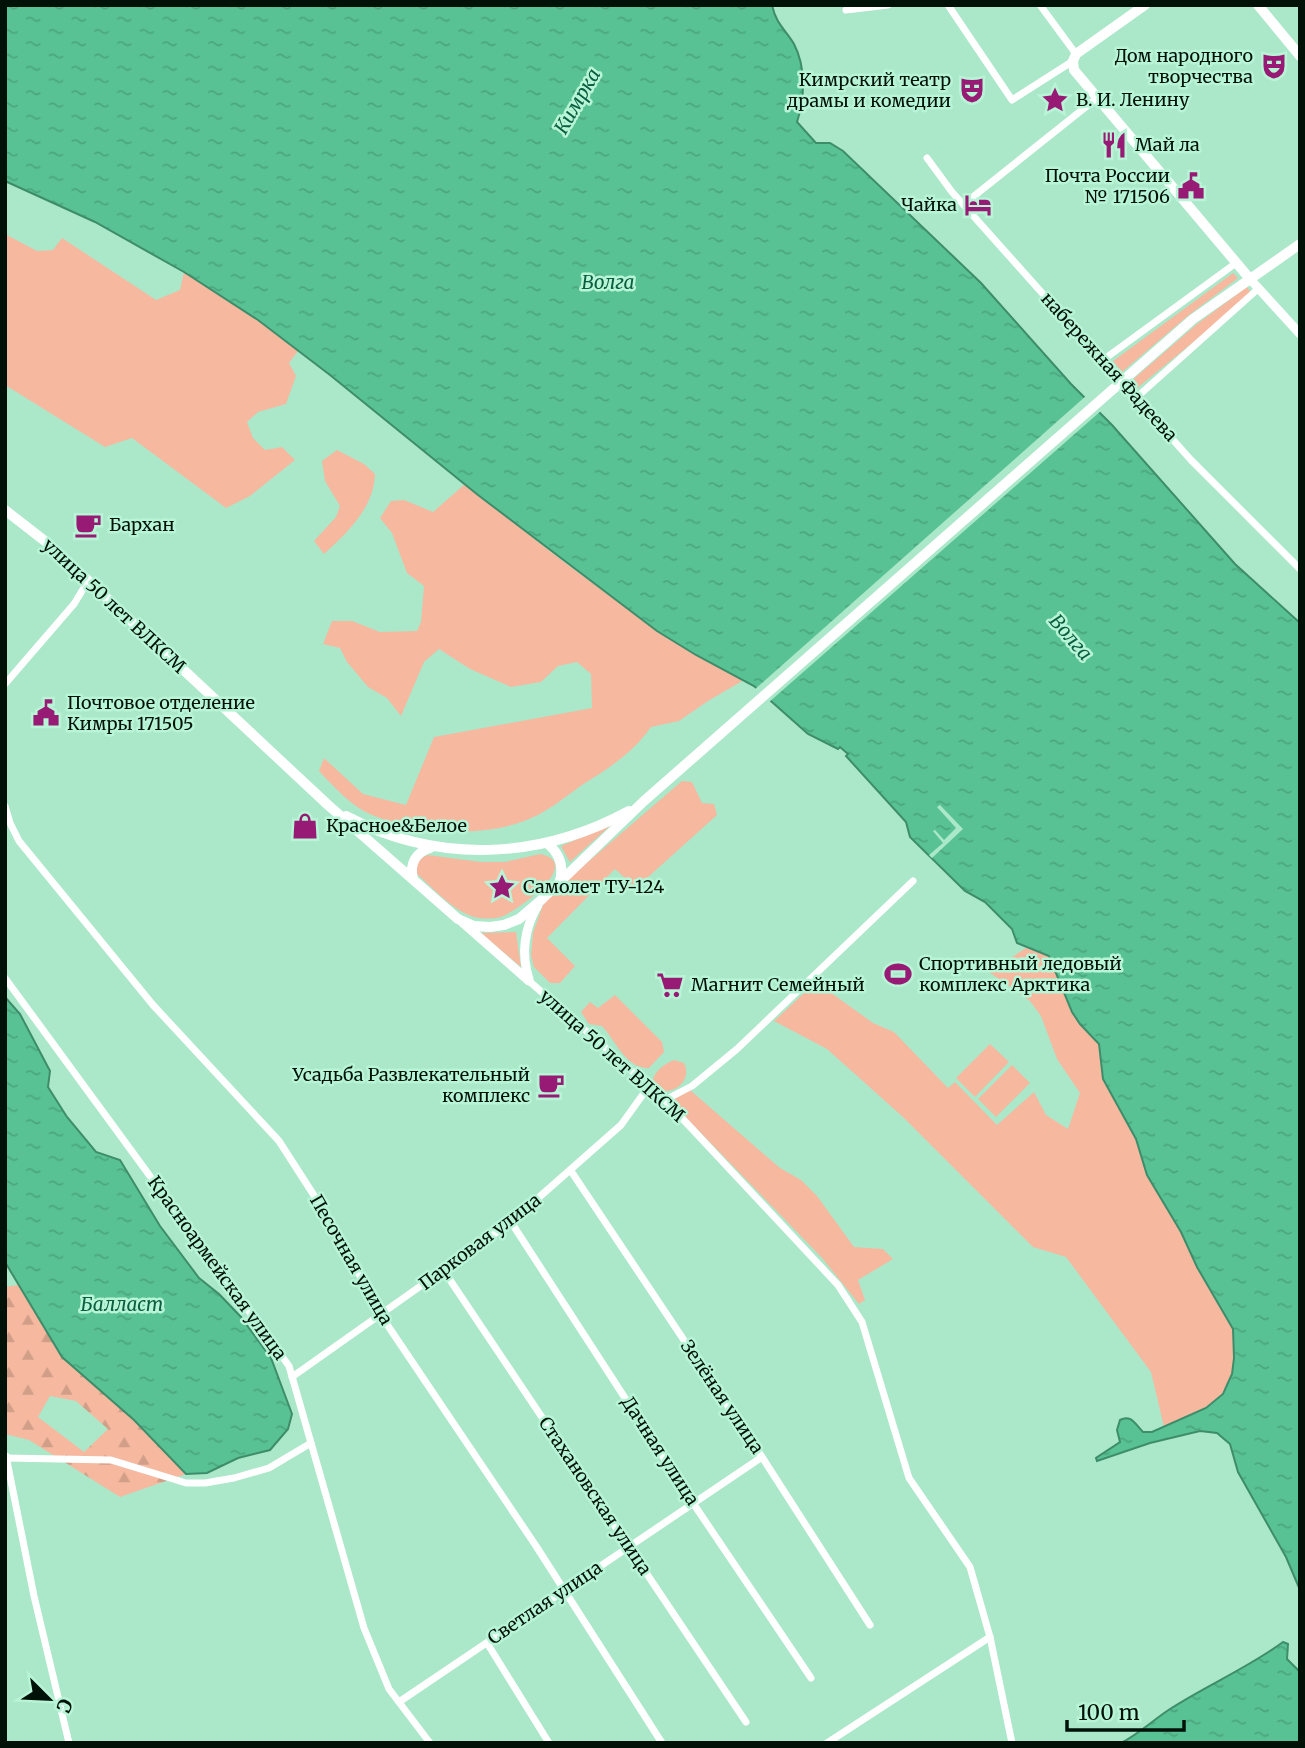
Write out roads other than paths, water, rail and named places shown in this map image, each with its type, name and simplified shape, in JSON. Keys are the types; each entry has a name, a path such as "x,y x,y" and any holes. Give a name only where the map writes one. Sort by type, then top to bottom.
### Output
{"main road":[{"path":"1145,5 1074,58 1075,73 1250,279"},
{"path":"1258,5 1300,56"},
{"path":"458,919 480,927 503,925 519,919 644,801 1193,319 1300,244"},
{"name":"улица 50 лет ВЛКСМ","path":"5,510 50,545 328,805 458,919"},
{"path":"328,805 379,831 433,847 490,851 547,844 597,827 644,801"},
{"path":"547,844 556,852 561,863 559,882"},
{"path":"413,879 411,869 415,858 423,850 433,847"}],"street":[{"path":"846,10 888,5"},
{"path":"948,5 1012,100 1074,58 1040,5"},
{"path":"964,204 1097,98"},
{"name":"набережная Фадеева","path":"927,158 964,204 1191,460 1300,569"},
{"path":"1103,360 1236,263"},
{"path":"1250,279 1300,334"},
{"path":"1137,397 1259,288"},
{"path":"5,684 74,604 88,581"},
{"name":"Песочная улица","path":"5,806 19,841 35,861 153,1005 279,1141 333,1225 380,1314 564,1590 662,1743"},
{"path":"665,1100 692,1086 732,1053 913,881"},
{"path":"529,981 524,943 528,924 540,901"},
{"name":"улица 50 лет ВЛКСМ","path":"458,919 665,1100 838,1285 862,1322 909,1478 970,1567 990,1637 1012,1743"},
{"name":"Красноармейская улица","path":"5,978 289,1366 364,1628 389,1689 430,1743"},
{"name":"Парковая улица","path":"292,1377 511,1222 621,1125 649,1086"},
{"name":"Зелёная улица","path":"571,1171 762,1457 870,1625"},
{"name":"Дачная улица","path":"511,1222 693,1503 811,1678"},
{"name":"Стахановская улица","path":"443,1271 746,1722"},
{"path":"69,1743 34,1596 6,1456 111,1460 186,1483 205,1483 270,1468 311,1443"},
{"name":"Светлая улица","path":"398,1702 762,1457"},
{"path":"828,1743 990,1637"},
{"path":"487,1643 549,1743"}],"water":[{"name":"Волга","path":"5,5 772,5 778,22 794,44 801,63 803,93 797,122 816,143 830,143 843,151 981,283 1235,564 1300,623 1300,1590 1286,1557 1238,1472 1230,1444 1217,1433 1200,1431 1150,1443 1097,1461 1096,1458 1120,1442 1117,1430 1120,1420 1130,1419 1143,1432 1152,1432 1206,1408 1223,1394 1232,1374 1233,1329 1147,1175 1136,1139 1103,1079 1099,1044 1072,1012 1049,956 1017,943 1012,929 985,902 965,891 910,837 906,822 840,747 838,749 808,734 754,686 657,631 478,495 258,320 184,272 95,222 5,181"},
{"name":"Балласт","path":"5,997 20,1014 50,1071 48,1087 67,1117 96,1152 120,1160 160,1226 199,1278 241,1317 271,1358 292,1414 288,1429 270,1450 238,1458 207,1473 186,1474 134,1420 62,1357 5,1262"},
{"path":"1283,1642 1288,1644 1287,1659 1300,1672 1300,1743 1121,1743 1170,1709"}],"place":[{"name":"Дом народного творчества","path":"1274,66"},
{"name":"Кимрский театр драмы и комедии","path":"972,90"},
{"name":"В. И. Ленину","path":"1055,100"},
{"name":"Май ла","path":"1114,145"},
{"name":"Почта России № 171506","path":"1191,186"},
{"name":"Чайка","path":"978,205"},
{"name":"Бархан","path":"88,525"},
{"name":"Почтовое отделение Кимры 171505","path":"46,713"},
{"name":"Красное&Белое","path":"305,826"},
{"name":"Самолет ТУ-124","path":"502,887"},
{"name":"Спортивный ледовый комплекс Арктика","path":"898,974"},
{"name":"Магнит Семейный","path":"670,985"},
{"name":"Усадьба Развлекательный комплекс","path":"551,1085"}],"water label":[{"name":"Кимрка","path":"577,101"}]}
